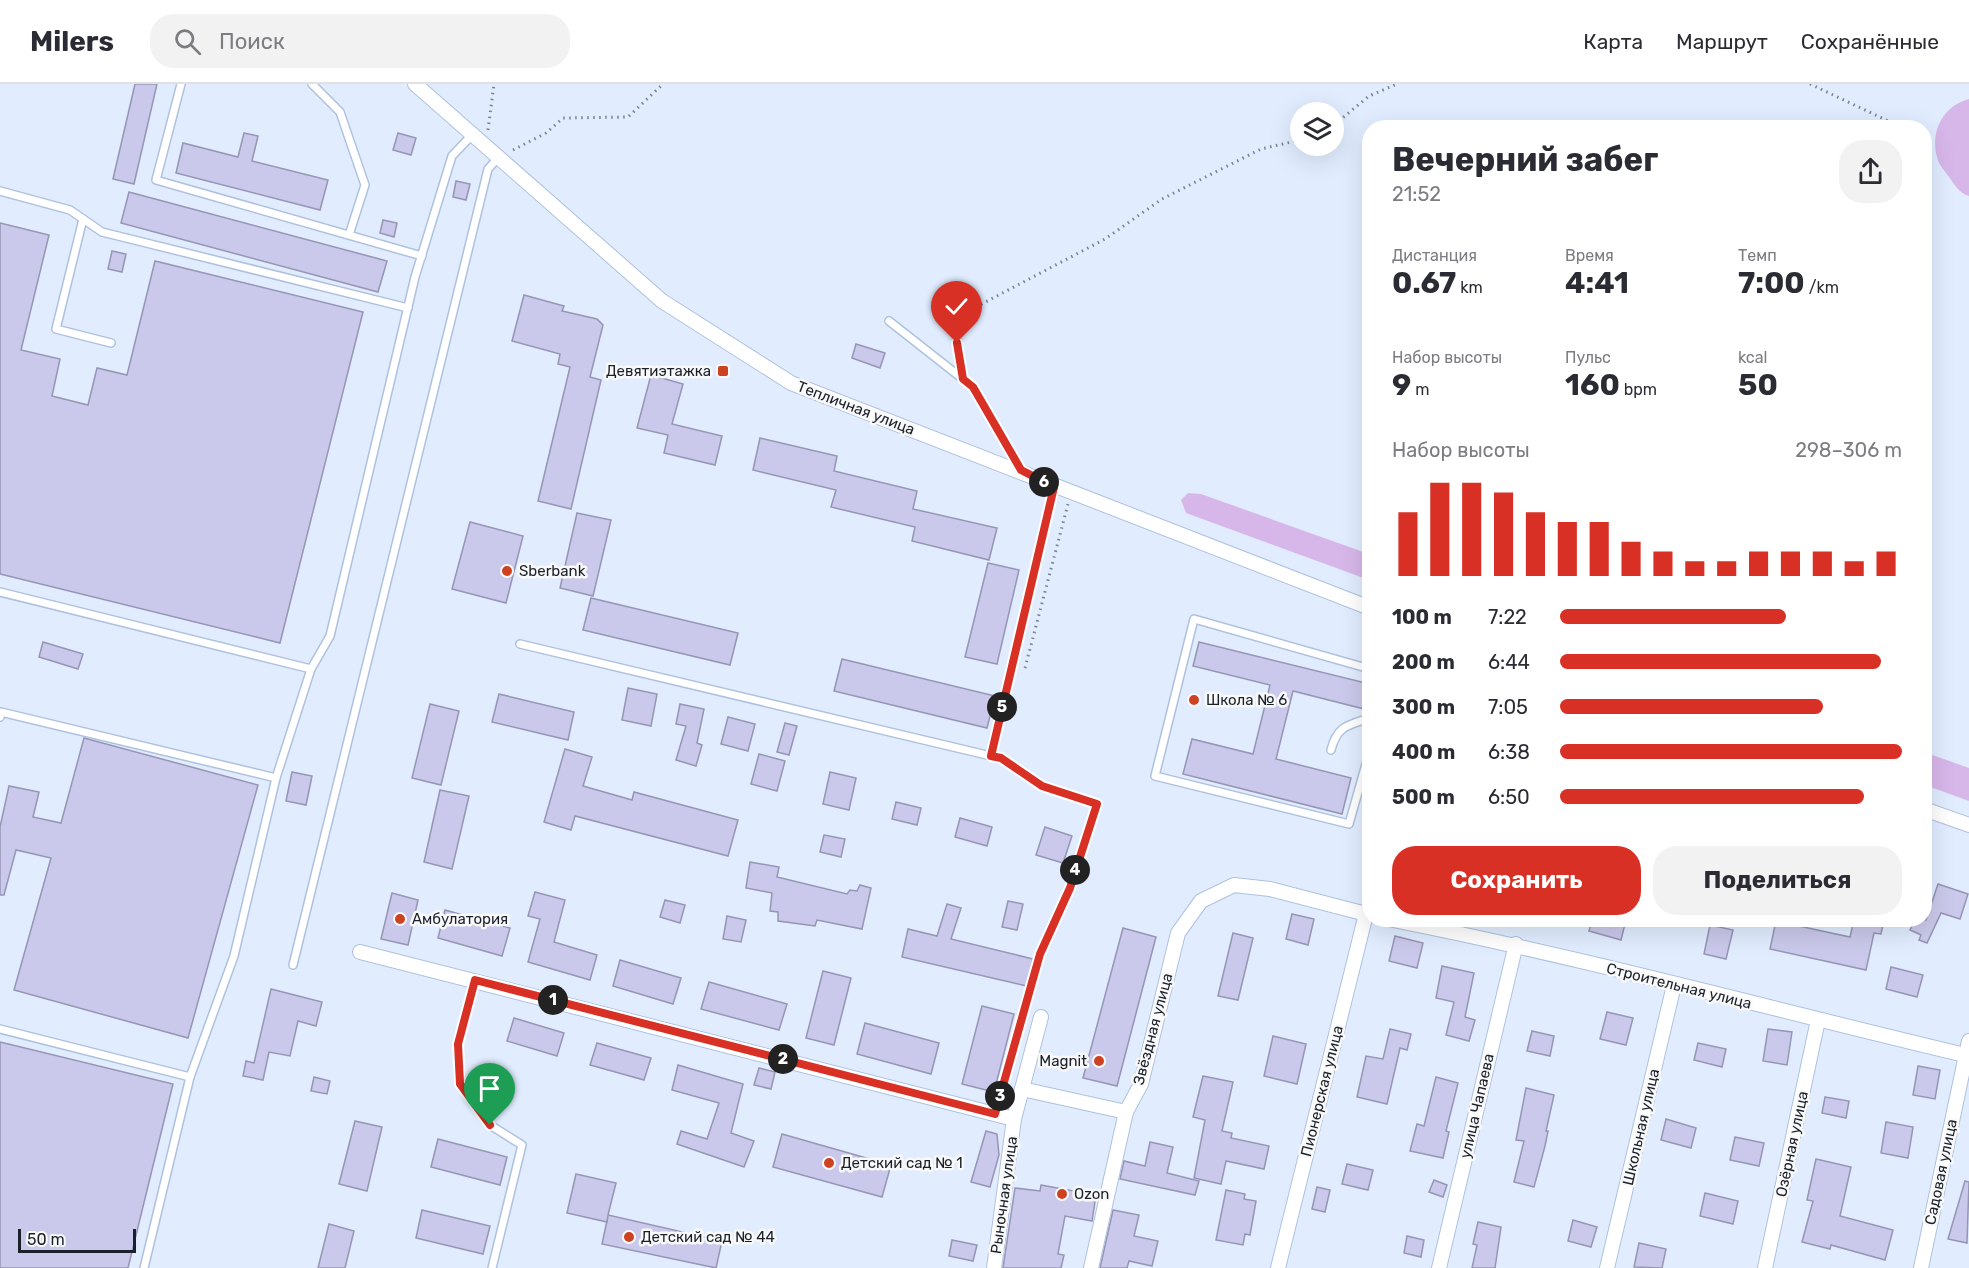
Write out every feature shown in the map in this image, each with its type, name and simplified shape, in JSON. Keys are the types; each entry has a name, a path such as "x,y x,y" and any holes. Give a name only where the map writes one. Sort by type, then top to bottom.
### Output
{"street":[{"name":"Тепличная улица","path":"416,84 662,302 791,383 1021,470 1054,487 1362,605"},
{"path":"1932,812 1969,825"},
{"name":"Звёздная улица","path":"1091,1268 1126,1112 1141,1084 1179,933 1201,901 1234,885 1270,889 1362,912"},
{"name":"Пионерская улица","path":"1278,1268 1365,927"},
{"name":"Строительная улица","path":"1429,927 1516,944 1674,986 1965,1055"},
{"name":"улица Чапаева","path":"1439,1268 1516,944"},
{"path":"360,952 1014,1119"},
{"name":"Школьная улица","path":"1607,1268 1674,986"},
{"name":"Рыночная улица","path":"994,1268 1014,1119 1041,1017"},
{"name":"Озёрная улица","path":"1765,1268 1818,1020"},
{"name":"Садовая улица","path":"1921,1268 1969,1041"},
{"path":"1022,1089 1126,1112"}],"lane":[{"path":"181,84 156,180 422,256"},
{"path":"312,84 340,112 365,185 349,235"},
{"path":"144,1268 190,1077 234,956 276,778 311,669 330,636 422,256 452,156 472,135"},
{"path":"293,965 488,169 498,158"},
{"path":"0,191 70,210 102,232 408,308"},
{"path":"83,219 56,329 111,343"},
{"path":"889,321 973,387 1021,470"},
{"path":"520,644 991,756 1054,487"},
{"path":"0,592 311,669"},
{"path":"1362,667 1194,619 1155,776 1349,824 1362,778"},
{"path":"0,713 276,778"},
{"path":"1331,750 1335,735 1346,726 1362,721"},
{"path":"475,980 458,1044 460,1084 490,1125 522,1144 492,1268"},
{"path":"0,1029 190,1077"}],"path":[{"path":"486,147 494,84"},
{"path":"498,158 546,133 563,118 628,117 663,84"},
{"path":"1344,117 1370,96 1398,84"},
{"path":"1810,84 1886,120"},
{"path":"963,379 957,343 963,324 976,307 1105,239 1162,200 1261,149 1290,142"},
{"path":"1022,678 1070,493"},
{"path":"991,756 1001,758 1042,786 1097,804 1070,888 1040,954 995,1114"}],"shaded area":[{"path":"1969,99 1969,196 1962,193 1942,167 1938,160 1935,138 1941,121 1952,107"},
{"path":"1188,493 1201,494 1362,552 1362,577 1186,513 1181,500"},
{"path":"1932,755 1969,768 1969,801 1932,788"}],"building":[{"path":"135,84 157,84 134,184 113,179"},
{"path":"244,133 258,136 252,161 328,180 320,210 176,173 183,143 238,157"},
{"path":"398,133 416,138 411,155 393,150"},
{"path":"456,181 470,184 466,200 453,197"},
{"path":"129,192 387,261 378,292 121,223"},
{"path":"383,220 397,223 394,237 380,233"},
{"path":"0,223 49,235 21,350 60,359 52,396 88,405 97,368 127,375 155,261 363,312 280,643 0,574"},
{"path":"112,251 126,254 122,272 108,269"},
{"path":"524,295 564,306 562,311 597,319 603,325 590,377 601,380 571,509 538,501 570,367 558,364 560,354 512,341"},
{"path":"856,344 885,353 880,368 852,358"},
{"path":"651,375 683,384 672,424 722,436 715,465 664,453 668,435 637,428"},
{"path":"760,438 837,456 834,471 917,491 913,509 997,528 989,560 912,541 915,527 831,507 836,490 753,470"},
{"path":"577,513 611,520 593,596 560,588"},
{"path":"470,522 523,536 506,603 452,589"},
{"path":"988,563 1019,570 997,664 965,657"},
{"path":"591,598 738,633 730,665 583,630"},
{"path":"43,642 83,654 78,669 39,657"},
{"path":"1199,642 1362,682 1362,708 1293,691 1276,759 1351,778 1342,814 1183,774 1192,739 1253,754 1270,685 1193,666"},
{"path":"842,659 995,696 987,728 834,691"},
{"path":"628,688 657,694 651,726 622,720"},
{"path":"499,694 574,712 568,740 492,722"},
{"path":"430,704 459,711 441,785 412,778"},
{"path":"680,704 704,709 697,743 702,745 696,766 676,760 686,726 676,724"},
{"path":"728,717 755,724 748,751 721,744"},
{"path":"785,723 797,726 789,755 777,752"},
{"path":"84,738 258,785 188,1038 14,990 51,858 16,850 4,895 0,895 0,827 9,786 39,792 33,817 61,823"},
{"path":"565,749 592,757 583,786 632,800 634,792 738,820 728,856 575,816 571,830 544,822"},
{"path":"759,754 785,761 777,791 751,784"},
{"path":"292,772 312,776 306,805 286,801"},
{"path":"830,772 856,778 849,810 823,804"},
{"path":"440,790 469,796 452,869 424,862"},
{"path":"896,802 921,808 917,825 892,819"},
{"path":"960,818 992,827 987,846 955,837"},
{"path":"1045,827 1072,836 1063,863 1036,855"},
{"path":"824,835 845,839 841,857 820,852"},
{"path":"750,862 779,867 777,877 847,894 850,890 857,891 860,885 871,888 862,929 817,920 815,926 778,921 778,912 770,911 772,893 746,888"},
{"path":"1938,884 1968,894 1960,919 1941,913 1927,943 1919,940 1921,935 1910,930 1912,927 1932,927 1932,902"},
{"path":"535,892 565,900 554,942 597,955 590,980 528,962 540,919 528,916"},
{"name":"Амбулатория","path":"392,893 418,900 408,945 381,939"},
{"path":"665,900 685,905 680,923 660,917"},
{"path":"1008,901 1023,904 1017,930 1002,927"},
{"path":"947,904 961,908 951,939 1033,959 1027,986 902,957 908,929 937,936"},
{"path":"445,910 510,928 502,956 438,938"},
{"path":"1292,914 1314,919 1308,945 1286,939"},
{"path":"727,916 746,920 741,942 723,939"},
{"path":"1590,927 1624,927 1621,940 1589,931"},
{"path":"1710,927 1733,930 1726,959 1704,954"},
{"path":"1775,927 1804,927 1850,937 1852,927 1882,927 1881,934 1874,933 1866,970 1770,949"},
{"path":"1123,928 1156,937 1117,1086 1083,1078"},
{"path":"1233,933 1253,938 1238,1000 1218,996"},
{"path":"1395,936 1423,943 1417,968 1389,961"},
{"path":"620,960 681,978 673,1004 613,986"},
{"path":"1442,966 1474,973 1465,1017 1475,1020 1469,1041 1446,1035 1454,1002 1436,998"},
{"path":"1891,967 1923,975 1917,997 1886,989"},
{"path":"823,971 851,978 834,1045 806,1038"},
{"path":"709,982 787,1004 779,1030 701,1009"},
{"path":"271,989 322,1002 316,1026 298,1021 290,1056 269,1052 263,1080 243,1076 246,1061 254,1063"},
{"path":"982,1006 1014,1014 994,1092 962,1084"},
{"path":"1607,1012 1633,1018 1626,1045 1600,1039"},
{"path":"514,1018 564,1033 557,1056 507,1041"},
{"path":"865,1023 939,1043 931,1074 857,1054"},
{"path":"1390,1029 1411,1034 1407,1050 1400,1048 1387,1104 1357,1097 1366,1056 1383,1059"},
{"path":"1768,1029 1792,1032 1787,1065 1763,1061"},
{"path":"1532,1031 1554,1036 1550,1056 1527,1051"},
{"path":"1273,1036 1306,1044 1297,1084 1264,1076"},
{"path":"0,1042 173,1084 128,1268 0,1268"},
{"path":"597,1043 651,1058 644,1080 590,1065"},
{"path":"1698,1043 1726,1049 1722,1067 1694,1060"},
{"path":"678,1065 743,1084 731,1133 754,1141 744,1167 677,1144 681,1131 707,1139 719,1103 672,1090"},
{"path":"1918,1066 1940,1070 1935,1099 1913,1095"},
{"path":"759,1068 775,1072 771,1089 754,1085"},
{"path":"1203,1076 1233,1082 1222,1131 1232,1133 1231,1138 1269,1146 1264,1169 1226,1161 1221,1184 1194,1178 1205,1120 1193,1117"},
{"path":"314,1077 330,1081 327,1094 311,1091"},
{"path":"1436,1077 1458,1083 1446,1131 1449,1132 1443,1158 1410,1151 1417,1124 1424,1126"},
{"path":"1526,1088 1554,1095 1545,1146 1534,1187 1514,1182 1524,1141 1516,1140"},
{"path":"1825,1097 1849,1101 1846,1118 1822,1113"},
{"path":"1666,1119 1696,1128 1691,1148 1661,1140"},
{"path":"355,1121 382,1127 367,1191 339,1184"},
{"path":"1886,1122 1913,1127 1908,1158 1881,1153"},
{"path":"986,1131 997,1134 999,1155 990,1187 971,1182"},
{"path":"782,1134 891,1165 882,1197 773,1167"},
{"path":"1735,1137 1764,1143 1759,1166 1730,1160"},
{"path":"438,1139 507,1157 500,1185 431,1167"},
{"path":"1150,1142 1173,1147 1167,1173 1199,1181 1195,1195 1120,1179 1124,1161 1145,1166"},
{"path":"1816,1159 1851,1167 1840,1216 1893,1230 1885,1260 1831,1245 1830,1249 1802,1242 1813,1201 1807,1200"},
{"path":"1347,1164 1373,1170 1368,1190 1342,1184"},
{"path":"576,1174 616,1183 608,1215 722,1241 716,1268 602,1244 607,1222 567,1213"},
{"path":"1434,1180 1447,1185 1443,1197 1429,1192"},
{"path":"1965,1181 1969,1182 1967,1243 1948,1239"},
{"path":"1041,1185 1096,1195 1092,1221 1065,1216 1058,1254 1064,1255 1061,1268 1003,1268 1015,1188 1040,1191"},
{"path":"1317,1187 1330,1190 1325,1212 1312,1209"},
{"path":"1226,1190 1245,1194 1244,1199 1256,1201 1250,1235 1245,1234 1243,1245 1216,1240"},
{"path":"1705,1193 1738,1201 1733,1224 1700,1216"},
{"path":"422,1210 490,1226 483,1254 416,1238"},
{"path":"1113,1210 1139,1215 1134,1236 1158,1241 1152,1266 1129,1261 1127,1268 1100,1268"},
{"path":"1573,1220 1597,1227 1591,1247 1568,1241"},
{"path":"1478,1222 1501,1227 1495,1268 1472,1268 1477,1245 1473,1244"},
{"path":"329,1224 354,1231 345,1268 318,1268"},
{"path":"1407,1236 1424,1240 1421,1257 1404,1253"},
{"path":"952,1240 977,1245 973,1261 949,1256"},
{"path":"1639,1243 1666,1249 1662,1268 1634,1267"}],"place":[{"name":"Девятиэтажка","path":"723,371"},
{"name":"Sberbank","path":"507,571"},
{"name":"Школа № 6","path":"1194,700"},
{"name":"Амбулатория","path":"400,919"},
{"name":"Magnit","path":"1099,1061"},
{"name":"Детский сад № 1","path":"829,1163"},
{"name":"Ozon","path":"1062,1194"},
{"name":"Детский сад № 44","path":"629,1237"}],"route":[{"path":"490,1125 460,1084 458,1044 475,980 995,1114 1040,954 1070,888 1097,804 1042,786 1001,758 991,756 1054,487 1021,470 973,387 963,379 957,343"}]}
